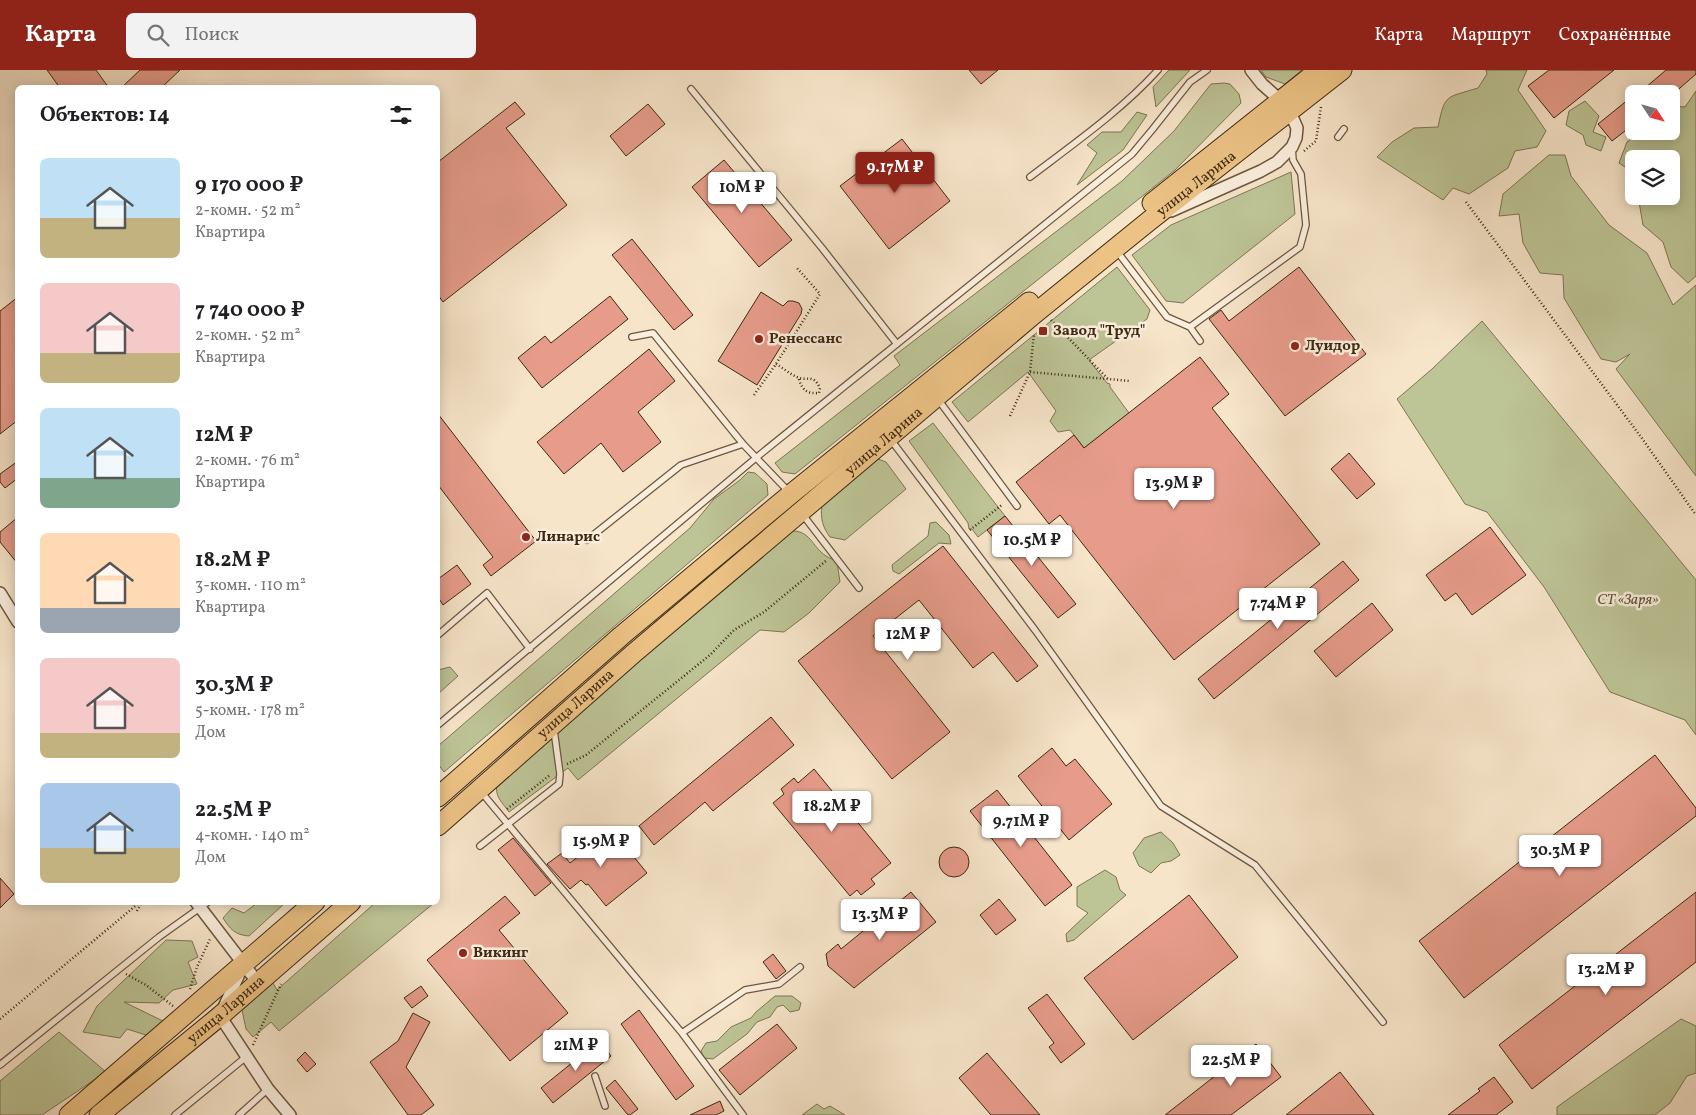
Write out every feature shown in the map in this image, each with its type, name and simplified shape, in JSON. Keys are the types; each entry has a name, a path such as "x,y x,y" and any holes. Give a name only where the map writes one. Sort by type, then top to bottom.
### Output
{"main road":[{"name":"улица Ларина","path":"440,824 554,723 888,436 1286,106 1319,70"},
{"name":"улица Ларина","path":"440,795 621,636 791,494 1181,180 1286,106 1342,70"},
{"name":"улица Ларина","path":"69,1115 313,905"},
{"name":"улица Ларина","path":"99,1115 220,1016 347,905"}],"street":[{"path":"1149,221 1261,171 1277,162 1292,148 1297,128 1286,106 1262,84 1251,70"},
{"path":"0,593 15,617"},
{"path":"202,905 215,928 258,983"},
{"path":"243,965 220,1016 268,1089 290,1115"}],"lane":[{"path":"1030,177 1088,132 1147,82 1158,70"},
{"path":"440,723 757,457 1132,154 1190,82 1207,70"},
{"path":"691,90 822,248 897,344"},
{"path":"1338,137 1344,129"},
{"path":"1190,327 1300,247 1306,225 1302,174 1293,160 1292,148"},
{"path":"1115,249 1167,317 1190,327 1200,341"},
{"path":"632,337 653,333 743,444 791,494"},
{"path":"936,397 1017,506"},
{"path":"888,436 1035,630 1161,806 1255,865 1383,1022"},
{"path":"587,540 681,466 743,444"},
{"path":"800,512 859,588"},
{"path":"440,633 487,593 530,648"},
{"path":"480,846 559,784 554,723"},
{"path":"479,789 682,1033 743,1115"},
{"path":"0,1065 200,905"},
{"path":"682,1033 745,990 779,984 800,967"},
{"path":"175,1115 246,1057"},
{"path":"595,1076 605,1106"},
{"path":"239,1115 268,1089"}],"path":[{"path":"1293,160 1316,141 1322,101"},
{"path":"1466,202 1641,437 1696,515"},
{"path":"754,395 820,294 798,268"},
{"path":"1048,318 1108,379"},
{"path":"1010,416 1030,372 1034,329"},
{"path":"776,364 799,379 802,388 806,392 820,393"},
{"path":"1030,372 1130,381"},
{"path":"799,379 813,379 820,388 820,393"},
{"path":"814,400 820,393 827,390"},
{"path":"963,535 1011,498"},
{"path":"500,815 559,768 586,755 710,655 734,630 764,612 833,554"},
{"path":"0,1019 137,905"},
{"path":"137,910 140,905"},
{"path":"189,990 197,967 215,928"},
{"path":"118,969 146,985 178,1010"},
{"path":"246,1057 282,983"}],"green space":[{"path":"1169,70 1190,70 1156,107 1153,87"},
{"path":"1261,70 1302,70 1285,84 1266,77"},
{"path":"1486,70 1527,70 1518,90 1546,131 1537,147 1515,151 1508,168 1469,194 1453,188 1443,200 1377,157 1392,142 1414,128 1438,127 1445,102 1453,96 1478,88 1487,74"},
{"path":"1211,84 1230,84 1239,94 1241,103 1175,170 795,474 782,472 775,463 900,365 894,356 1122,181 1174,131"},
{"path":"1696,91 1696,276 1688,283 1671,267 1663,242 1643,225 1640,205 1680,205 1680,150 1625,150 1625,167 1619,163 1629,140 1680,140 1680,107 1685,107"},
{"path":"1585,101 1599,116 1593,132 1606,137 1601,151 1586,145 1583,135 1566,125 1569,111"},
{"path":"1137,112 1147,115 1123,150 1077,185 1097,153 1087,145 1102,132 1121,132"},
{"path":"1549,155 1565,155 1571,176 1609,225 1647,253 1673,305 1696,285 1696,476 1616,369 1630,354 1616,362 1601,359 1564,298 1563,275 1540,273 1523,243 1519,214 1499,216 1503,194"},
{"path":"1291,172 1295,214 1183,303 1166,301 1132,255 1171,225"},
{"path":"1117,267 1150,310 1147,319 1089,360 1107,383 1110,384 1110,387 1129,413 1084,448 1070,430 1058,432 1050,421 1056,411 1028,372 968,422 952,402"},
{"name":"СТ «Заря»","path":"1482,321 1696,580 1696,735 1685,720 1610,692 1544,587 1487,512 1465,504 1397,399 1432,369"},
{"path":"933,423 1005,516 978,537 972,529 969,529 968,523 909,441"},
{"path":"878,459 886,462 906,489 845,540 830,537 823,523 821,515 822,506"},
{"path":"748,472 755,473 767,484 768,495 444,772 440,767 440,744 690,528 714,499"},
{"path":"936,522 949,535 951,544 939,543 899,574 893,571 892,565 928,536 930,523"},
{"path":"790,531 797,531 807,536 821,552 837,562 840,582 809,613 784,632 760,630 578,780 568,768 509,812 497,795 498,782"},
{"path":"450,667 458,676 440,692 440,670"},
{"path":"1161,832 1173,843 1180,855 1171,861 1161,863 1151,873 1139,866 1133,853 1144,838"},
{"path":"1105,870 1116,877 1120,890 1126,895 1074,940 1067,942 1066,934 1088,913 1077,906 1077,887"},
{"path":"254,905 283,905 249,936 233,931 223,918 232,908 244,913"},
{"path":"373,905 432,905 279,1031 271,1022 253,1037 246,1029 242,1010 273,983 277,990"},
{"path":"166,940 192,941 198,957 188,962 197,984 173,990 159,1003 124,1002 165,1022 149,1036 127,1029 120,1038 83,1032 97,1006"},
{"path":"775,996 792,996 801,1003 799,1010 790,1012 783,1005 777,1007 770,1017 757,1022 747,1034 713,1059 704,1058 701,1051 706,1043 717,1041 731,1027 751,1018"},
{"path":"1681,1019 1696,1026 1696,1073 1687,1076 1670,1103 1655,1115 1557,1115 1557,1107"},
{"path":"59,1032 106,1072 42,1115 0,1115 0,1081"},
{"path":"817,1104 824,1109 830,1106 845,1115 802,1115"}],"building":[{"path":"47,70 96,70 107,85 58,85"},
{"path":"140,70 180,70 164,85 124,85"},
{"path":"969,70 998,70 981,84"},
{"path":"1549,70 1614,70 1554,118 1528,86"},
{"path":"1666,70 1696,70 1696,74 1680,88 1680,85 1648,85"},
{"path":"515,102 525,114 506,128 567,205 443,302 440,298 440,160"},
{"path":"1625,102 1625,131 1612,141 1598,124"},
{"path":"648,104 665,124 626,156 610,136"},
{"path":"902,139 950,201 889,249 840,186"},
{"path":"724,160 792,240 759,267 692,187"},
{"path":"632,239 693,315 674,330 612,255"},
{"name":"Луидор","path":"1299,267 1366,354 1285,416 1209,319 1221,310 1229,321"},
{"name":"Ренессанс","path":"761,292 783,306 788,301 793,301 799,303 802,309 801,314 757,385 718,361"},
{"path":"610,296 628,319 542,388 518,358 545,336 551,343"},
{"path":"15,299 15,422 0,434 0,311"},
{"path":"649,349 675,381 638,412 661,442 623,472 601,443 564,474 537,442"},
{"path":"1200,357 1229,394 1212,408 1320,544 1174,660 1060,515 1049,524 1016,482 1074,435 1084,448"},
{"path":"440,417 536,541 491,576 483,565 493,557 440,488"},
{"path":"1349,453 1375,484 1357,499 1331,469"},
{"path":"15,463 15,480 5,488 0,482 0,474"},
{"path":"1005,516 1076,604 1058,618 987,530"},
{"path":"15,520 15,560 0,542 0,532"},
{"path":"1490,527 1526,575 1472,615 1456,593 1445,601 1426,575"},
{"path":"943,546 1038,666 1017,682 993,652 973,668 919,600 873,636 950,732 892,779 798,661"},
{"path":"1343,561 1359,580 1214,699 1198,679"},
{"path":"457,565 471,584 443,605 440,600 440,578"},
{"path":"1372,603 1393,630 1336,677 1314,651"},
{"path":"771,717 794,745 713,811 705,802 654,845 639,826"},
{"path":"1052,748 1066,766 1075,759 1112,804 1069,840 1018,776"},
{"path":"1655,755 1696,808 1696,816 1464,998 1419,941"},
{"path":"814,769 891,863 871,879 875,884 861,895 857,890 850,896 773,803 784,794 781,789 794,778 798,783"},
{"path":"997,790 1072,885 1045,906 970,811"},
{"path":"612,830 647,873 606,906 588,884 586,885 581,880 570,889 547,864 562,853 570,863"},
{"path":"513,838 551,883 535,896 498,850"},
{"path":"954,847 965,851 969,862 965,873 954,877 943,873 939,862 943,851"},
{"path":"0,878 14,894 0,908"},
{"path":"911,892 936,922 854,988 828,966 826,954 838,944 841,949"},
{"path":"1696,892 1696,962 1532,1089 1499,1045"},
{"path":"1189,895 1238,957 1133,1040 1084,978"},
{"path":"505,896 520,913 499,930 568,1013 510,1061 427,960"},
{"path":"999,899 1016,920 996,935 980,915"},
{"path":"773,954 786,971 776,979 763,962"},
{"path":"421,986 428,996 412,1008 404,998"},
{"path":"1047,994 1085,1044 1061,1063 1049,1047 1054,1043 1028,1008"},
{"path":"639,1010 694,1086 676,1100 621,1024"},
{"path":"413,1013 430,1022 406,1067 434,1105 421,1115 408,1115 370,1062 398,1041"},
{"path":"777,1024 797,1048 740,1095 719,1070"},
{"path":"599,1041 611,1056 553,1103 541,1088"},
{"path":"1256,1044 1281,1077 1231,1115 1165,1115"},
{"path":"305,1052 316,1064 307,1072 297,1060"},
{"path":"987,1053 1040,1115 991,1115 959,1078"},
{"path":"1340,1072 1374,1115 1286,1115"},
{"path":"1494,1077 1513,1102 1496,1115 1448,1115 1480,1091 1478,1089"},
{"path":"615,1080 638,1109 630,1115 606,1088"},
{"path":"720,1101 724,1111 716,1115 690,1115"}],"place":[{"name":"Завод \"Труд\"","path":"1043,331"},
{"name":"Ренессанс","path":"759,339"},
{"name":"Луидор","path":"1295,346"},
{"name":"Линарис","path":"526,537"},
{"name":"Викинг","path":"463,953"}]}
